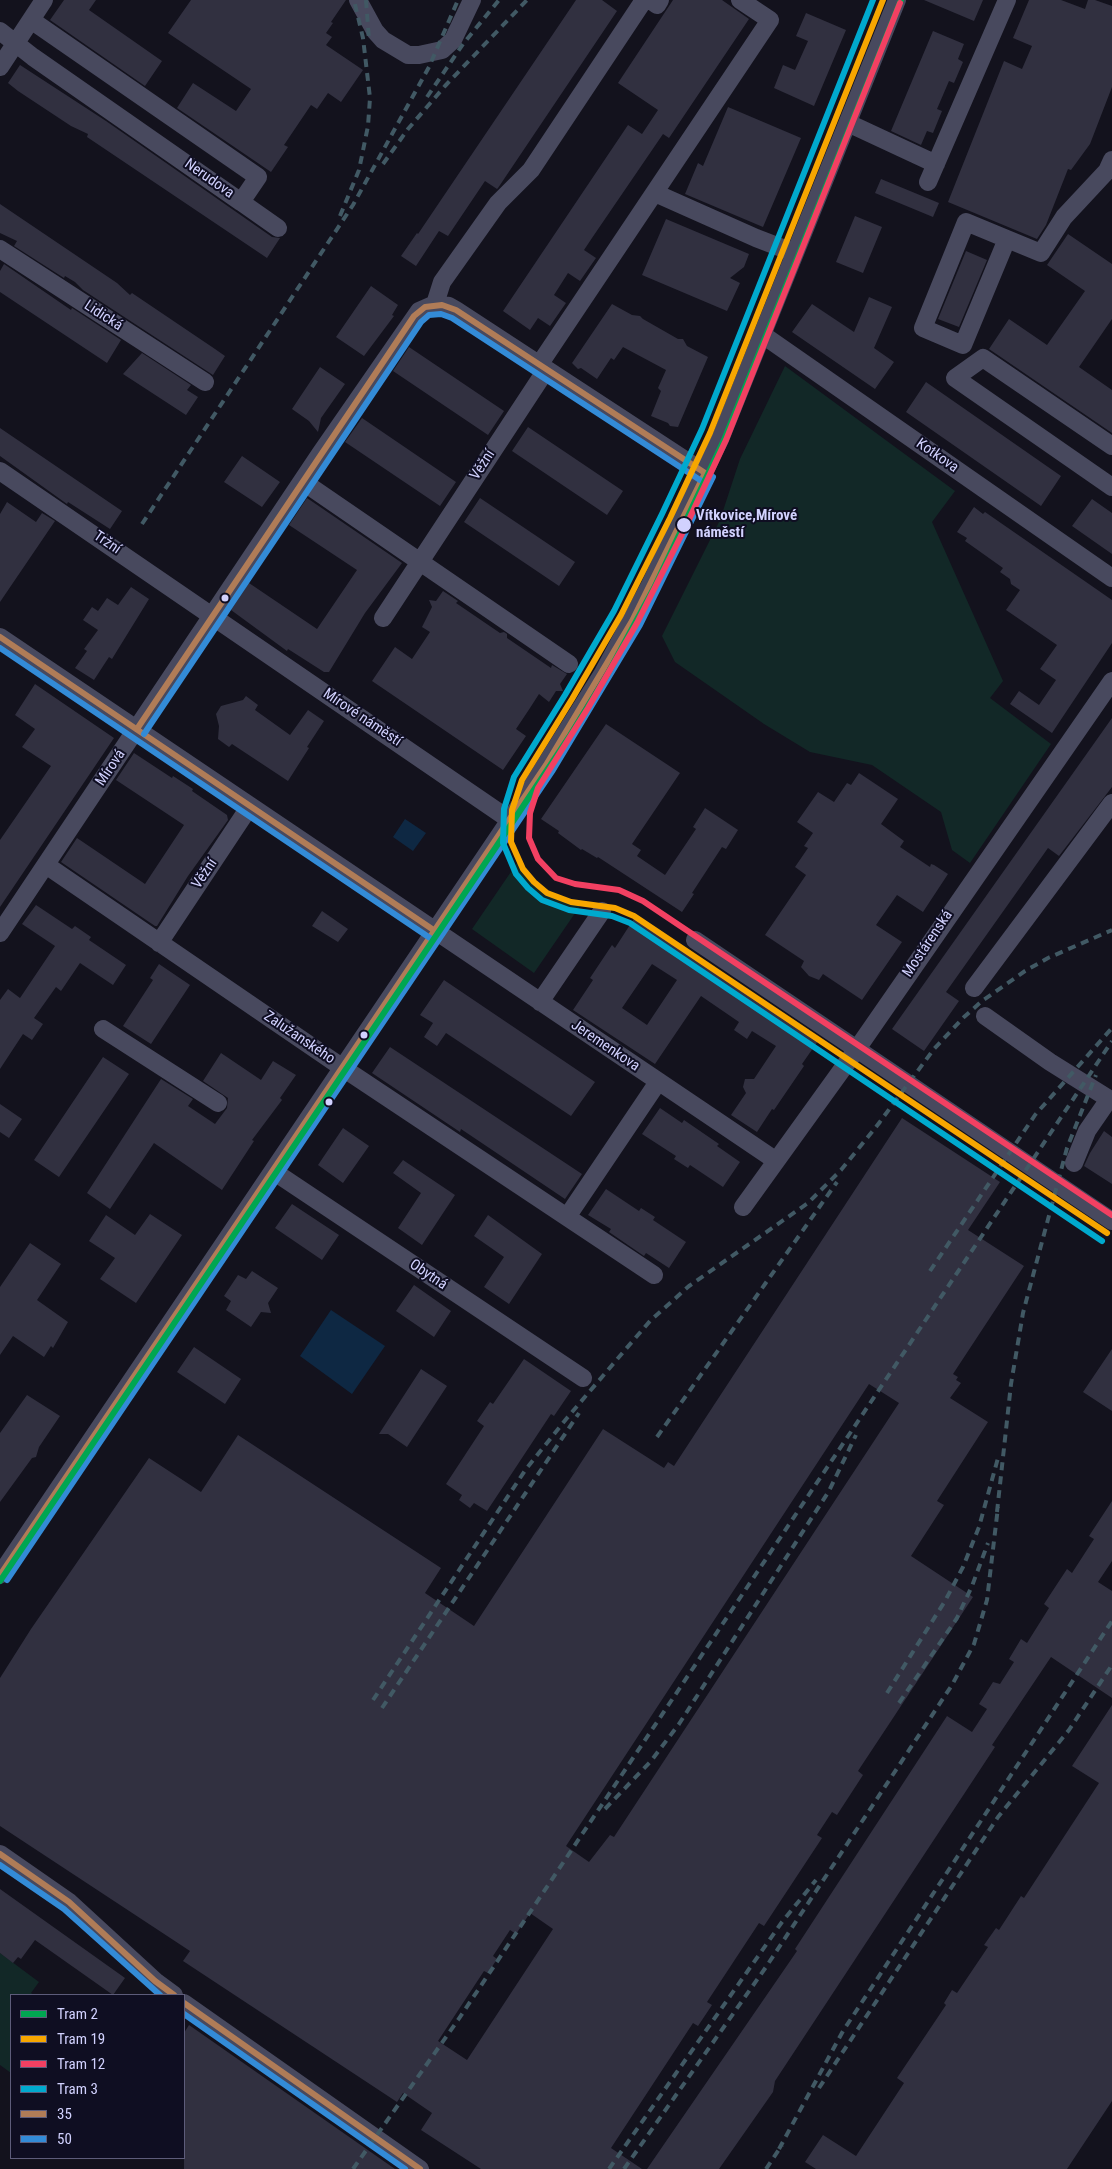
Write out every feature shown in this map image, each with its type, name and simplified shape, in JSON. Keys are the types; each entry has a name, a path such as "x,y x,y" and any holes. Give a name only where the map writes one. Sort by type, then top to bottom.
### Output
{"street":[{"path":"0,68 44,0"},
{"path":"358,0 375,31 383,40 408,55 419,56 442,50 453,40 472,0"},
{"path":"644,0 531,170 498,203 442,282 435,304 449,306 456,310 705,473"},
{"path":"650,0 657,4 660,0"},
{"name":"Věžní","path":"383,618 655,192 770,20 740,0"},
{"path":"0,1575 510,820 583,706 623,638 705,473 763,335 897,0"},
{"path":"928,182 1007,0"},
{"name":"Nerudova","path":"0,31 33,57 241,202 258,177 30,20"},
{"path":"848,123 936,164"},
{"path":"1007,239 963,344 922,328 966,222 1041,253 1064,217 1107,171 1112,160"},
{"path":"655,192 756,238 796,253"},
{"path":"241,202 278,228"},
{"name":"Lidická","path":"0,250 205,382"},
{"name":"Mírová","path":"0,933 414,316 425,307 435,304"},
{"name":"Kotkova","path":"763,335 1112,578"},
{"path":"1112,446 983,358 955,378 1112,487"},
{"name":"Tržní","path":"0,471 213,615"},
{"path":"302,481 569,664"},
{"name":"Mírové náměstí","path":"213,615 510,820"},
{"path":"0,637 435,931"},
{"name":"Mostárenská","path":"743,1207 856,1049 1112,681"},
{"name":"Věžní","path":"160,943 250,806"},
{"path":"974,988 1111,807"},
{"name":"Zalužanského","path":"46,865 343,1068 654,1275"},
{"path":"540,1002 602,911"},
{"name":"Jeremenkova","path":"435,931 775,1160"},
{"path":"695,940 1112,1221"},
{"path":"985,1016 1050,1062 1110,1100 1087,1131 1074,1163"},
{"path":"103,1029 218,1103"},
{"path":"568,1217 658,1082"},
{"name":"Obytná","path":"273,1171 583,1378"},
{"path":"0,1854 68,1902 155,1981 173,1994"},
{"path":"185,2004 420,2169"}],"green space":[{"path":"785,366 955,491 932,522 1003,681 990,698 1051,744 970,863 952,850 941,812 872,765 810,752 764,724 675,662 662,636 720,520 740,459"},
{"path":"519,860 529,875 544,890 561,898 582,903 534,973 472,929"},
{"path":"0,1953 39,1982 31,1993 32,1994 10,1994 10,2072 0,2065"}],"water":[{"path":"405,819 426,833 413,851 393,837"},
{"path":"331,1310 385,1346 352,1394 300,1356"}],"building":[{"path":"64,0 96,0 89,10 162,61 145,86 50,20"},
{"path":"191,0 346,0 326,33 332,37 326,45 363,70 341,102 328,93 317,109 311,105 284,145 288,147 271,172 177,108 193,83 236,111 251,89 168,33"},
{"path":"576,0 602,0 617,11 498,188 485,181 448,236 439,231 416,266 401,256 418,234"},
{"path":"673,0 722,0 749,19 669,138 663,134 584,250 596,258 580,281 568,273 554,295 566,303 550,326 538,318 530,330 503,311 628,125 642,134 658,110 618,83"},
{"path":"924,0 983,0 974,21"},
{"path":"1029,0 1061,0 1085,9 1088,0 1095,0 1112,6 1112,87 1090,144 1071,170 1068,169 1046,225 1037,239 948,202 1004,61 1022,69 1032,46 1013,38"},
{"path":"806,13 846,30 814,106 774,88 783,65 795,70 808,41 796,36"},
{"path":"933,31 964,44 958,59 963,62 954,83 949,81 937,109 942,111 933,133 927,131 921,145 891,131"},
{"path":"20,65 106,121 272,237 280,238 267,258 87,137 88,134 71,126 18,91 8,83"},
{"path":"728,107 801,138 763,227 685,194 698,163 703,166"},
{"path":"881,179 939,203 933,217 875,193"},
{"path":"0,204 117,283 130,295 132,293 225,356 213,375 83,290 75,282 65,276 64,278 14,246 17,241 0,233"},
{"path":"855,216 882,227 863,273 836,262"},
{"path":"666,219 749,254 744,267 730,278 740,283 727,311 642,275"},
{"path":"1068,234 1112,264 1112,319 1079,367 1112,390 1112,433 989,349 1009,319 1047,345 1085,291 1047,265"},
{"path":"966,251 987,260 959,327 938,319"},
{"path":"4,264 71,310 72,308 121,340 107,363 0,292 0,271"},
{"path":"371,286 398,305 392,315 394,316 364,356 336,337"},
{"path":"869,297 892,307 874,348 894,362 875,389 792,332 812,304 854,332"},
{"path":"612,304 632,315 640,316 678,339 683,339 687,346 708,357 678,427 670,426 668,423 651,416 661,391 658,388 666,370 623,347 614,360 611,358 597,379 581,368 578,369 572,363"},
{"path":"409,347 504,411 488,435 393,371"},
{"path":"142,353 191,385 187,390 198,397 186,415 123,374"},
{"path":"320,367 345,384 321,418 318,432 309,421 292,409"},
{"path":"926,382 1061,476 1041,506 906,412"},
{"path":"362,418 456,482 440,506 345,442"},
{"path":"528,427 623,491 607,515 512,451"},
{"path":"0,428 122,511 110,529 68,502 67,504 0,456"},
{"path":"242,456 280,482 262,507 224,482"},
{"path":"307,498 402,563 365,613 329,672 324,672 288,649 287,651 231,610 249,583 317,629 357,570 289,525"},
{"path":"480,498 575,562 559,586 464,522"},
{"path":"1092,499 1112,513 1112,554 1072,526"},
{"path":"7,502 36,522 42,513 55,521 0,602 0,514"},
{"path":"974,507 983,514 985,512 1112,600 1112,643 1052,733 1010,704 1019,691 1039,705 1056,680 1040,669 1057,645 1006,610 1020,590 1011,584 1010,579 1000,572 1003,568 965,541 967,538 957,532"},
{"path":"131,587 149,599 112,659 109,657 94,680 75,668 87,651 84,649 98,630 83,620 92,607 98,611 107,598 118,605"},
{"path":"443,591 458,601 456,603 500,633 504,632 507,634 507,638 551,668 552,665 567,674 560,684 563,691 556,691 549,702 539,694 516,729 526,736 503,770 372,681 395,647 412,659 430,632 422,627 432,607 429,600 436,601"},
{"path":"35,684 114,738 0,907 0,840 51,766 22,747 35,729 15,715"},
{"path":"246,696 258,705 255,710 290,735 308,710 324,721 288,781 232,744 229,747 218,739 219,726 216,714 221,706 243,700"},
{"path":"1112,718 1112,787 1059,856 1048,848 946,992 959,1001 924,1051 892,1029"},
{"path":"606,724 680,773 632,844 641,850 637,856 665,875 696,829 693,827 705,808 738,830 726,849 722,847 682,912 598,857 581,850 558,833 559,831 541,819"},
{"path":"134,753 172,778 173,776 193,789 192,791 227,815 228,820 188,876 157,926 61,862 77,838 145,884 184,825 116,780"},
{"path":"859,773 898,799 881,824 904,841 900,847 930,867 931,864 934,865 948,874 923,912 897,895 876,925 902,942 862,1000 823,974 819,980 809,976 801,967 804,961 765,935 806,875 795,867 808,848 804,846 813,833 797,822 818,792 834,802 847,783 851,785"},
{"path":"36,905 72,929 75,926 91,937 89,940 126,965 113,985 80,963 61,991 56,987 34,1018 43,1024 32,1040 23,1034 0,1069 0,1000 8,989 20,998 55,946 22,924"},
{"path":"322,911 348,929 338,942 312,926"},
{"path":"635,917 650,929 818,1041 802,1064 804,1066 757,1132 731,1115 746,1093 743,1087 745,1079 754,1079 776,1046 752,1031 747,1039 734,1030 739,1022 701,996 655,1064 573,1010 593,980 590,978 612,945 615,948","holes":["652,964 677,980 647,1025 622,1008"]},
{"path":"159,964 190,985 151,1044 123,1026 153,980 150,978"},
{"path":"444,980 595,1082 571,1116 446,1033 437,1046 424,1037 433,1023 420,1015"},
{"path":"390,1047 582,1174 565,1199 461,1129 460,1132 372,1073"},
{"path":"221,1053 261,1080 273,1061 296,1075 280,1098 282,1100 252,1140 254,1141 222,1190 154,1143 110,1209 87,1193 161,1079 193,1099 188,1106 215,1124 227,1108 228,1098 203,1081"},
{"path":"103,1057 129,1074 59,1177 34,1160"},
{"path":"0,1104 22,1119 9,1138 0,1132"},
{"path":"660,1108 682,1123 684,1120 719,1144 717,1146 740,1162 723,1187 690,1165 688,1168 674,1159 676,1156 642,1134"},
{"path":"902,1118 1000,1182 968,1230 1024,1266 953,1374 958,1377 956,1380 961,1383 950,1398 988,1422 937,1501 944,1505 911,1556 973,1597 858,1771 863,1775 837,1815 832,1812 817,1835 822,1838 764,1926 759,1923 707,2002 712,2005 698,2026 693,2023 611,2148 642,2169 481,2169 421,2130 432,2113 403,2093 397,2102 183,1961 190,1951 0,1826 0,1678 31,1629 149,1458 201,1492 238,1435 441,1568 425,1593 474,1626 603,1429 664,1468 668,1462 674,1466","holes":["869,1384 899,1403 614,1837 610,1835 589,1862 566,1846","530,1913 553,1929 467,2060 438,2041 484,1971 488,1973 497,1959 493,1956 510,1930 516,1934"]},
{"path":"343,1128 369,1146 343,1183 318,1165"},
{"path":"1104,1131 1112,1137 1112,1184 1084,1166"},
{"path":"403,1160 455,1195 422,1245 398,1228 421,1193 393,1173"},
{"path":"606,1189 639,1211 641,1208 655,1217 653,1220 686,1242 669,1268 646,1253 644,1256 609,1232 611,1229 588,1215"},
{"path":"292,1204 339,1235 322,1260 275,1228"},
{"path":"150,1214 182,1235 136,1303 100,1279 115,1258 89,1241 106,1215 135,1235"},
{"path":"488,1215 542,1254 509,1304 484,1287 504,1257 474,1236"},
{"path":"30,1243 61,1264 37,1300 68,1322 53,1348 51,1346 44,1357 13,1336 0,1355 0,1287"},
{"path":"252,1271 278,1288 268,1303 271,1313 261,1312 251,1327 226,1310 231,1301 224,1296 238,1275 246,1279"},
{"path":"414,1285 451,1311 434,1337 396,1311"},
{"path":"194,1347 241,1379 225,1404 177,1372"},
{"path":"1112,1349 1112,1411 1083,1392"},
{"path":"524,1359 571,1391 554,1416 551,1414 487,1511 474,1503 470,1508 459,1500 462,1495 446,1484 484,1426 477,1421 490,1402 493,1404"},
{"path":"421,1369 447,1386 407,1447 388,1434 379,1434"},
{"path":"27,1395 60,1416 39,1447 36,1457 32,1458 0,1502 0,1433"},
{"path":"1112,1501 1112,1561 1098,1582 1112,1591 1112,1698 1051,1657 992,1745 995,1747 775,2081 773,2092 719,2169 647,2169 797,1951 795,1949 947,1716 972,1732 987,1709 979,1704 993,1682 1000,1684 1014,1662 1009,1659 1021,1639 1027,1643 1049,1608 1044,1604 1067,1569 1072,1573 1094,1539 1089,1536"},
{"path":"1112,1705 1112,2101 1067,2169 816,2169 805,2162 823,2135 856,2156 904,2083 897,2078 946,2005 944,2003 952,1990 957,1993 988,1947 984,1945 996,1928 999,1930 1021,1896 1024,1898 1099,1783 1072,1766"},
{"path":"0,1889 125,1978 114,1994 112,1994 35,1940 21,1959 18,1957 13,1963 0,1953"},
{"path":"189,2025 395,2169 184,2169 185,2031"}],"railway":[{"path":"340,216 359,170 368,126 370,98 363,38 354,0"},
{"path":"366,0 369,40"},
{"path":"142,524 353,205 429,67 458,0"},
{"path":"427,97 463,44 499,0"},
{"path":"383,164 408,129 445,86 527,0"},
{"path":"876,1127 934,1049 982,1001 1025,971 1048,958 1112,930"},
{"path":"930,1271 1035,1115 1112,1028"},
{"path":"353,2169 458,2020 1112,1041"},
{"path":"997,1512 1011,1384 1023,1313 1067,1148 1096,1075"},
{"path":"373,1700 526,1469 650,1321 689,1286 808,1203 841,1170 880,1122"},
{"path":"657,1437 837,1182"},
{"path":"382,1708 579,1413"},
{"path":"605,1809 651,1761 679,1724 829,1491 856,1435"},
{"path":"887,1693 945,1601 963,1567 979,1527 998,1458"},
{"path":"624,2169 766,1967 952,1685 974,1644 987,1600 998,1507"},
{"path":"899,1703 957,1618 972,1586 988,1543"},
{"path":"779,2149 843,2031 1112,1621"},
{"path":"819,2088 998,1817 1069,1730 1112,1665"},
{"path":"609,2169 782,1922 816,1880"},
{"path":"766,2169 782,2145"}],"tram line":[{"name":"3","path":"873,0 702,429 614,611 514,777 504,809 503,843 516,874 542,900 569,910 612,916 630,923 1102,1241"},
{"name":"19","path":"883,0 710,433 621,615 522,780 512,810 511,842 523,869 547,893 571,902 615,908 634,916 1107,1233"},
{"name":"2","path":"0,1581 496,847 569,737 607,675 654,588 724,440 901,0"},
{"name":"12","path":"900,3 726,440 686,526 637,623 588,708 538,788 530,813 529,838 538,859 556,878 575,884 619,890 643,901 1112,1215"}],"transit line":[{"name":"35","path":"137,729 414,316 425,307 442,305 456,310 705,473"},
{"name":"50","path":"144,734 421,322 429,315 441,314 452,318 700,480"},
{"name":"35","path":"0,1575 546,765 632,621 705,473"},
{"name":"50","path":"7,1580 553,770 640,625 713,477"},
{"name":"35","path":"0,637 435,931"},
{"name":"50","path":"0,648 430,938"},
{"name":"35","path":"0,1854 69,1902 155,1981 173,1994"},
{"name":"50","path":"0,1865 64,1909 159,1994"},
{"name":"35","path":"185,2004 420,2169"},
{"name":"50","path":"185,2015 405,2169"}],"place":[{"name":"Vítkovice,Mírové náměstí","path":"684,525"}]}
